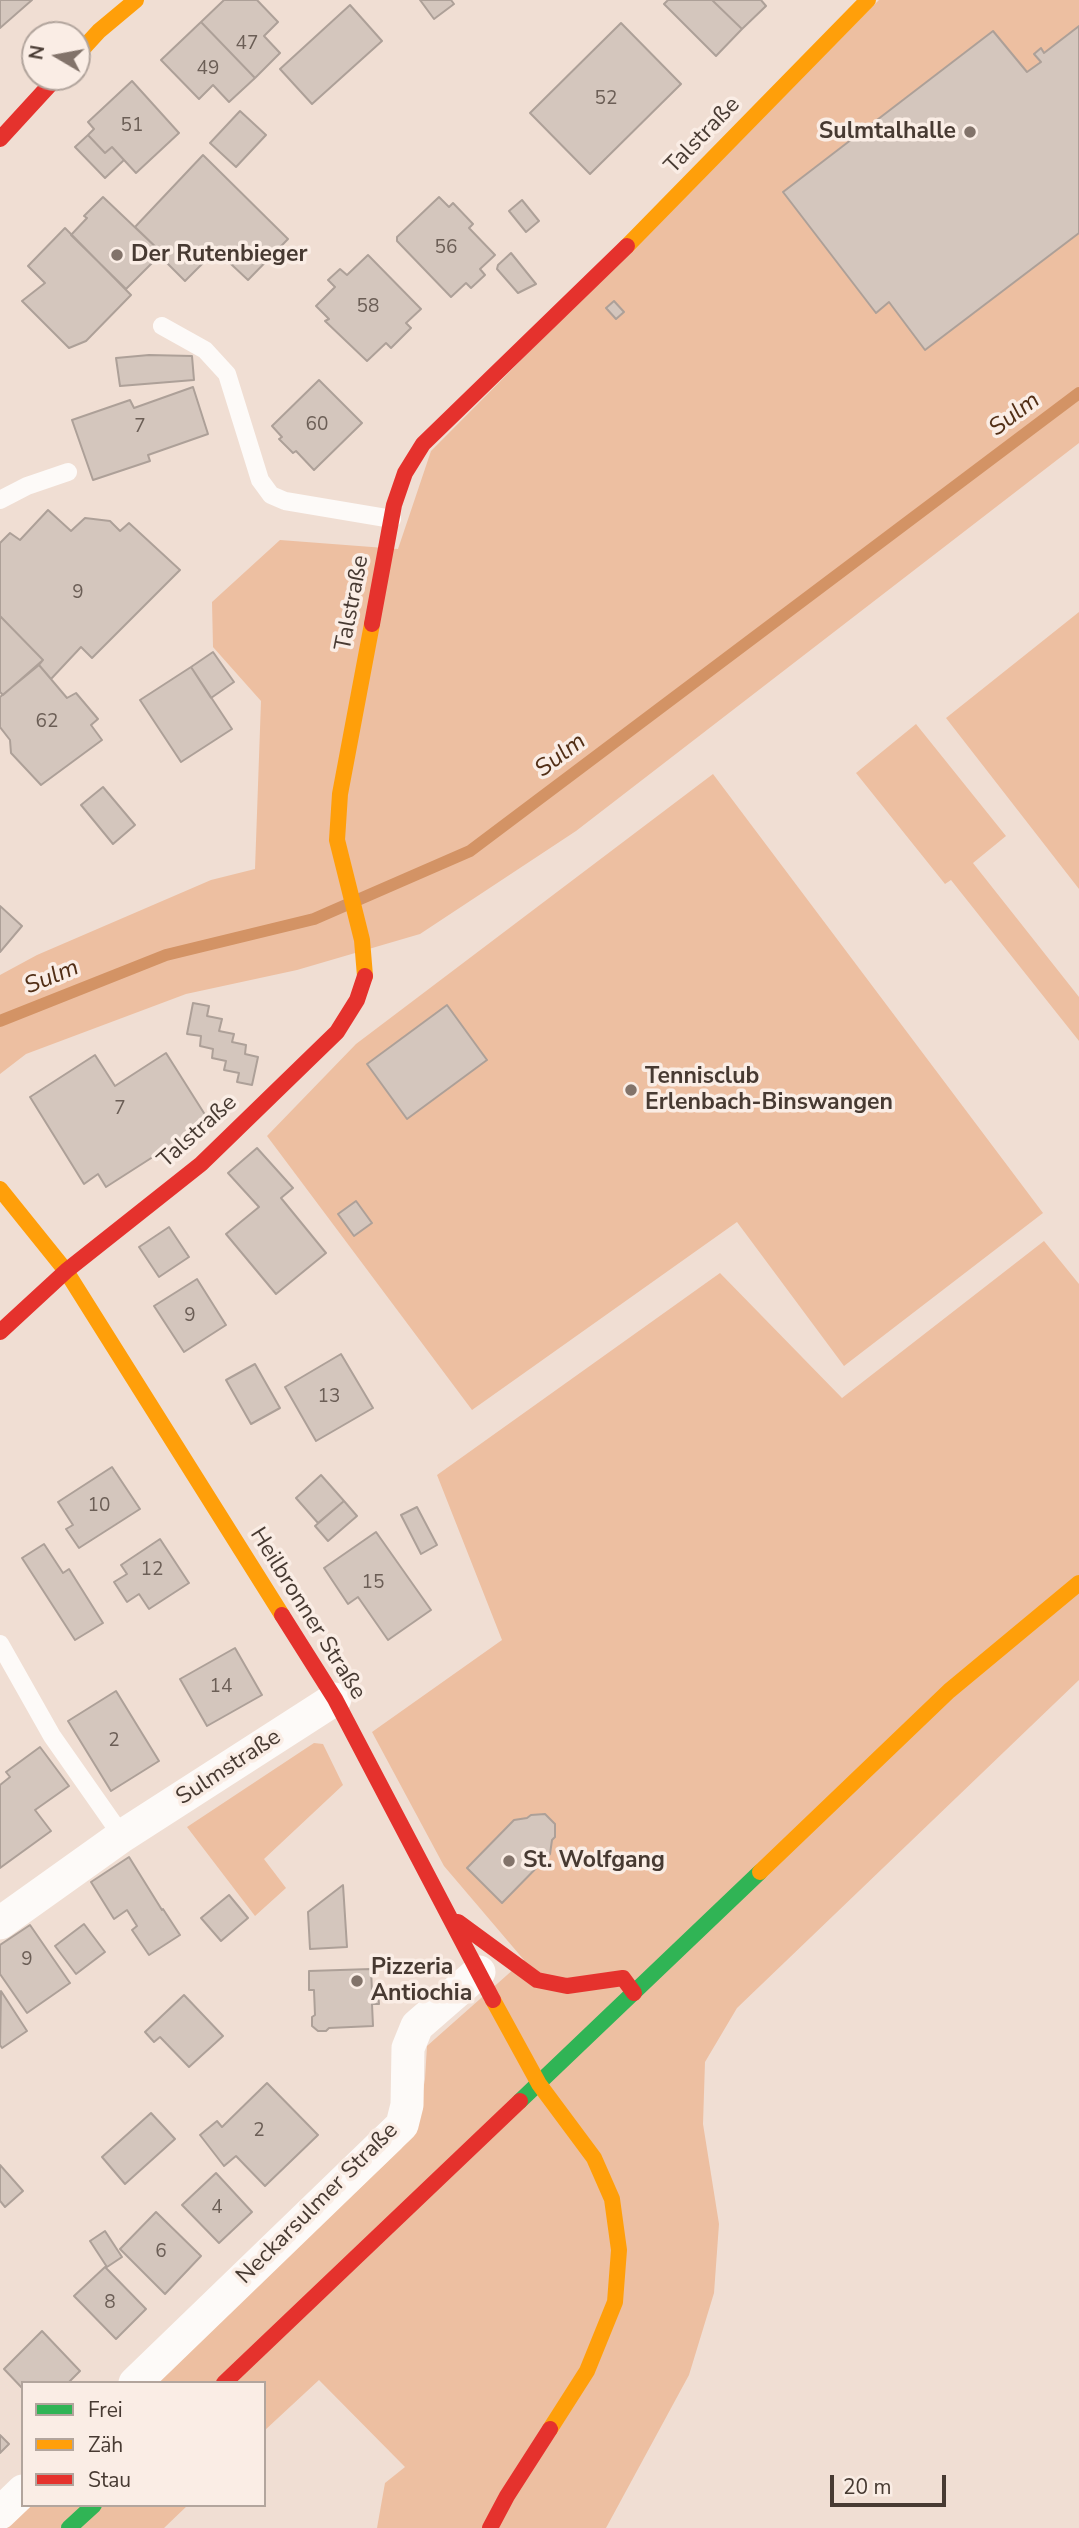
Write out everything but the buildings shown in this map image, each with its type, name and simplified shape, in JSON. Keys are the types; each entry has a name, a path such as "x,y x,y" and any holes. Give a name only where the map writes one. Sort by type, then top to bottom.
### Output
{"street":[{"path":"91,40 136,0"},
{"name":"Talstraße","path":"0,1332 66,1271 201,1164 337,1032 357,1000 366,973 362,940 337,840 340,794 392,519 405,473 423,444 624,248 868,0"},
{"path":"0,139 44,91"},
{"name":"Heilbronner Straße","path":"0,1189 66,1271 335,1699 539,2084 594,2158 612,2199 619,2250 615,2302 587,2371 507,2496 490,2528"},
{"path":"226,2381 949,1691 1079,1583"},
{"name":"Sulmstraße","path":"0,1923 122,1836 335,1699"},
{"path":"450,1917 537,1980 567,1986 623,1978 635,1993"},
{"name":"Neckarsulmer Straße","path":"137,2381 402,2125 407,2105 408,2048 417,2026 479,1972"},
{"path":"0,2513 21,2493"},
{"path":"69,2528 92,2507"}],"lane":[{"path":"162,326 205,350 227,374 260,480 271,495 285,500 392,519"},
{"path":"0,499 27,486 68,472"},
{"path":"0,1644 52,1736 122,1836"}],"shaded area":[{"path":"879,0 1079,0 1079,443 576,831 420,934 297,970 186,994 26,1054 0,1074 0,975 37,955 211,880 255,869 261,701 213,647 212,602 280,540 398,549 431,451"},
{"path":"1079,612 1079,889 946,718"},
{"path":"916,724 1006,836 973,863 1079,997 1079,1041 951,880 945,884 856,773"},
{"name":"Tennisclub Erlenbach-Binswangen","path":"713,774 1043,1213 844,1366 737,1222 472,1410 267,1136 356,1044"},
{"path":"1044,1241 1079,1284 1079,1680 737,2008 705,2062 703,2124 719,2224 714,2293 689,2375 606,2528 377,2528 385,2483 405,2467 319,2380 266,2429 266,2381 157,2381 401,2149 417,2126 425,2079 427,2046 524,1960 444,1866 372,1732 502,1640 437,1475 720,1273 842,1398"},
{"path":"314,1743 323,1744 343,1785 264,1859 286,1888 255,1916 187,1827"},
{"path":"23,2507 186,2507 164,2528 1,2528"}],"waterway":[{"name":"Sulm","path":"0,1021 166,955 314,919 470,851 1079,393"}],"traffic: fast":[{"path":"520,2101 760,1872"},
{"path":"69,2528 92,2507"}],"traffic: slow":[{"path":"91,40 136,0"},
{"path":"627,246 868,0"},
{"path":"365,976 362,940 337,840 340,794 372,624"},
{"path":"0,1189 66,1271 282,1615"},
{"path":"760,1872 949,1691 1079,1583"},
{"path":"493,2000 539,2084 594,2158 612,2199 619,2250 615,2302 587,2371 550,2429"}],"traffic: jam":[{"path":"0,139 44,91"},
{"path":"372,624 394,505 405,473 423,444 627,246"},
{"path":"0,1332 66,1271 201,1164 337,1032 357,1000 365,976"},
{"path":"282,1615 335,1699 493,2000"},
{"path":"458,1922 537,1980 567,1986 623,1978 634,1993"},
{"path":"226,2381 520,2101"},
{"path":"490,2528 550,2429"}],"place":[{"name":"Sulmtalhalle","path":"970,132"},
{"name":"Der Rutenbieger","path":"117,255"},
{"name":"Tennisclub Erlenbach-Binswangen","path":"631,1090"},
{"name":"St. Wolfgang","path":"509,1861"},
{"name":"Pizzeria Antiochia","path":"357,1981"}]}
